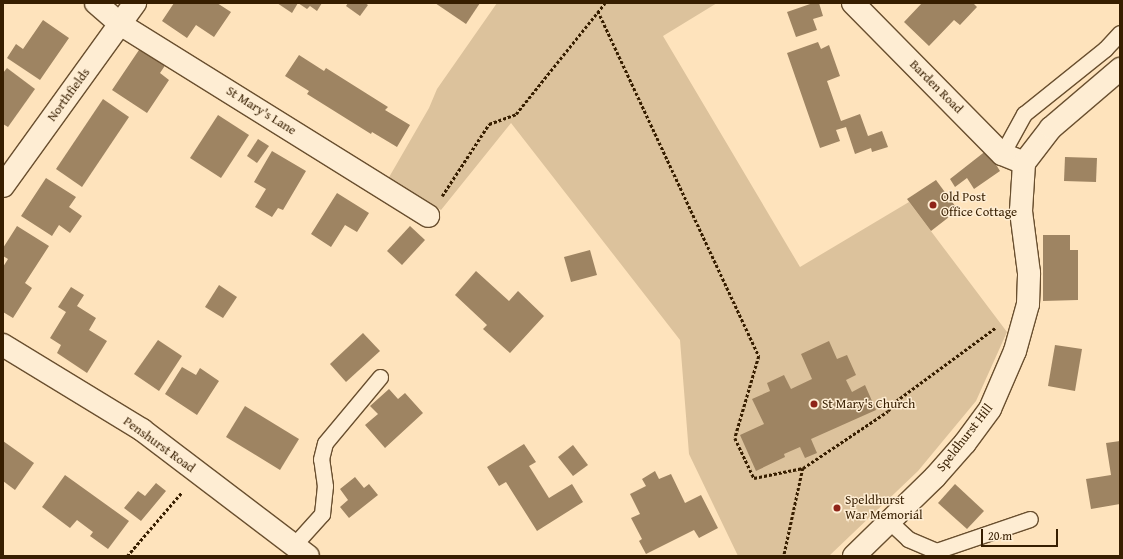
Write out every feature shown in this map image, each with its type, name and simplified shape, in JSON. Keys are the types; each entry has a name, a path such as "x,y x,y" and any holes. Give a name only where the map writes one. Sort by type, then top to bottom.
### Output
{"street":[{"name":"St Mary's Lane","path":"96,3 120,24 428,216"},
{"name":"Northfields","path":"3,186 135,3"},
{"name":"Barden Road","path":"853,3 1002,154 1024,163"},
{"path":"1024,163 1050,128 1120,69"},
{"name":"Speldhurst Hill","path":"854,556 935,477 965,443 990,409 1015,351 1028,304 1029,273 1021,211 1024,163"},
{"name":"Penshurst Road","path":"3,345 142,430 301,551"}],"lane":[{"path":"1002,154 1024,114 1105,49 1120,33"},
{"path":"301,551 322,514 325,486 321,459 324,443 380,377"},
{"path":"890,522 908,539 936,551 1030,519"}],"path":[{"path":"428,216 489,124 516,114 605,3"},
{"path":"598,11 759,356 735,438 754,478 803,468 888,410 896,401 996,327"},
{"path":"784,556 803,468"},
{"path":"127,556 198,473"}],"shaded area":[{"path":"497,3 717,3 663,36 800,267 909,202 1007,332 976,401 918,471 829,556 738,556 689,454 680,340 511,123 441,210 388,179 429,108 437,89"}],"building":[{"path":"174,3 217,3 231,12 214,37 196,25 187,38 162,21"},
{"path":"277,3 298,3 292,13"},
{"path":"298,3 322,3 317,11 310,6 307,9"},
{"path":"348,3 365,3 368,5 360,16 346,6"},
{"path":"435,3 480,3 466,24"},
{"path":"813,3 819,3 823,16 813,19 817,30 796,37 787,12"},
{"path":"922,3 973,3 977,7 960,25 954,20 929,46 904,22"},
{"path":"43,20 69,38 40,80 7,58 16,44 23,49"},
{"path":"818,42 821,49 829,45 840,76 827,81 841,121 860,114 868,136 882,131 888,147 872,152 871,148 855,154 846,127 836,130 840,141 820,148 787,53"},
{"path":"141,47 166,64 160,73 169,80 147,113 112,90"},
{"path":"299,55 324,71 326,68 388,107 385,110 410,125 397,147 372,132 371,134 307,94 309,91 285,76"},
{"path":"7,68 35,89 8,127 3,124 3,73"},
{"path":"103,99 129,117 82,187 56,169"},
{"path":"218,115 249,135 221,178 190,158"},
{"path":"258,139 269,146 257,163 247,156"},
{"path":"987,150 1000,171 974,189 967,178 955,187 950,179"},
{"path":"272,151 306,171 283,210 278,208 272,217 255,207 266,189 254,182"},
{"path":"1065,157 1097,158 1096,182 1064,181"},
{"path":"46,178 76,197 69,207 82,216 70,233 59,225 52,236 21,216"},
{"name":"Old Post Office Cottage","path":"936,180 958,210 931,231 907,199"},
{"path":"337,193 369,213 357,232 345,225 331,247 311,234"},
{"path":"17,226 49,246 25,283 32,288 13,318 3,312 3,267 8,259 3,256 3,248"},
{"path":"410,226 425,240 402,265 387,251"},
{"path":"1043,235 1070,235 1070,250 1078,250 1078,300 1043,301"},
{"path":"590,250 597,275 571,282 564,257"},
{"path":"476,271 509,301 518,291 544,316 510,353 483,329 487,325 455,295"},
{"path":"219,285 237,297 223,318 205,307"},
{"path":"71,287 84,295 77,306 96,318 89,330 107,341 87,373 57,353 61,345 50,338 66,312 58,307"},
{"path":"363,333 380,351 346,382 330,364"},
{"path":"158,340 182,356 159,391 134,374"},
{"name":"St Mary's Church","path":"829,341 837,359 847,355 856,375 846,380 852,392 865,385 876,410 811,439 817,453 805,458 800,447 784,454 785,457 756,471 740,435 764,424 752,399 770,391 767,383 784,375 791,389 812,379 801,354"},
{"path":"1055,345 1082,349 1075,391 1048,386"},
{"path":"182,367 196,375 200,368 219,381 197,415 165,394"},
{"path":"389,389 398,399 405,393 423,413 385,448 365,425 378,414 370,406"},
{"path":"245,406 299,439 280,470 226,437"},
{"path":"3,441 34,463 15,490 3,481"},
{"path":"1120,441 1120,504 1091,509 1086,479 1111,475 1106,443"},
{"path":"524,444 536,462 529,466 549,498 572,484 583,502 537,531 506,482 499,486 487,467"},
{"path":"573,445 588,465 573,476 558,457"},
{"path":"655,471 659,479 671,474 685,503 701,495 718,528 699,538 694,530 646,554 639,541 642,539 631,518 640,514 630,494 646,486 642,479"},
{"path":"65,475 129,521 108,549 90,536 93,532 77,520 70,528 42,507"},
{"path":"355,477 364,488 369,484 378,495 349,518 340,507 348,500 340,489"},
{"path":"156,483 166,491 141,521 124,508 138,491 145,496"},
{"path":"955,484 984,511 967,529 938,503"}],"place":[{"name":"Old Post Office Cottage","path":"933,205"},
{"name":"St Mary's Church","path":"814,404"},
{"name":"Speldhurst War Memorial","path":"837,508"}]}
